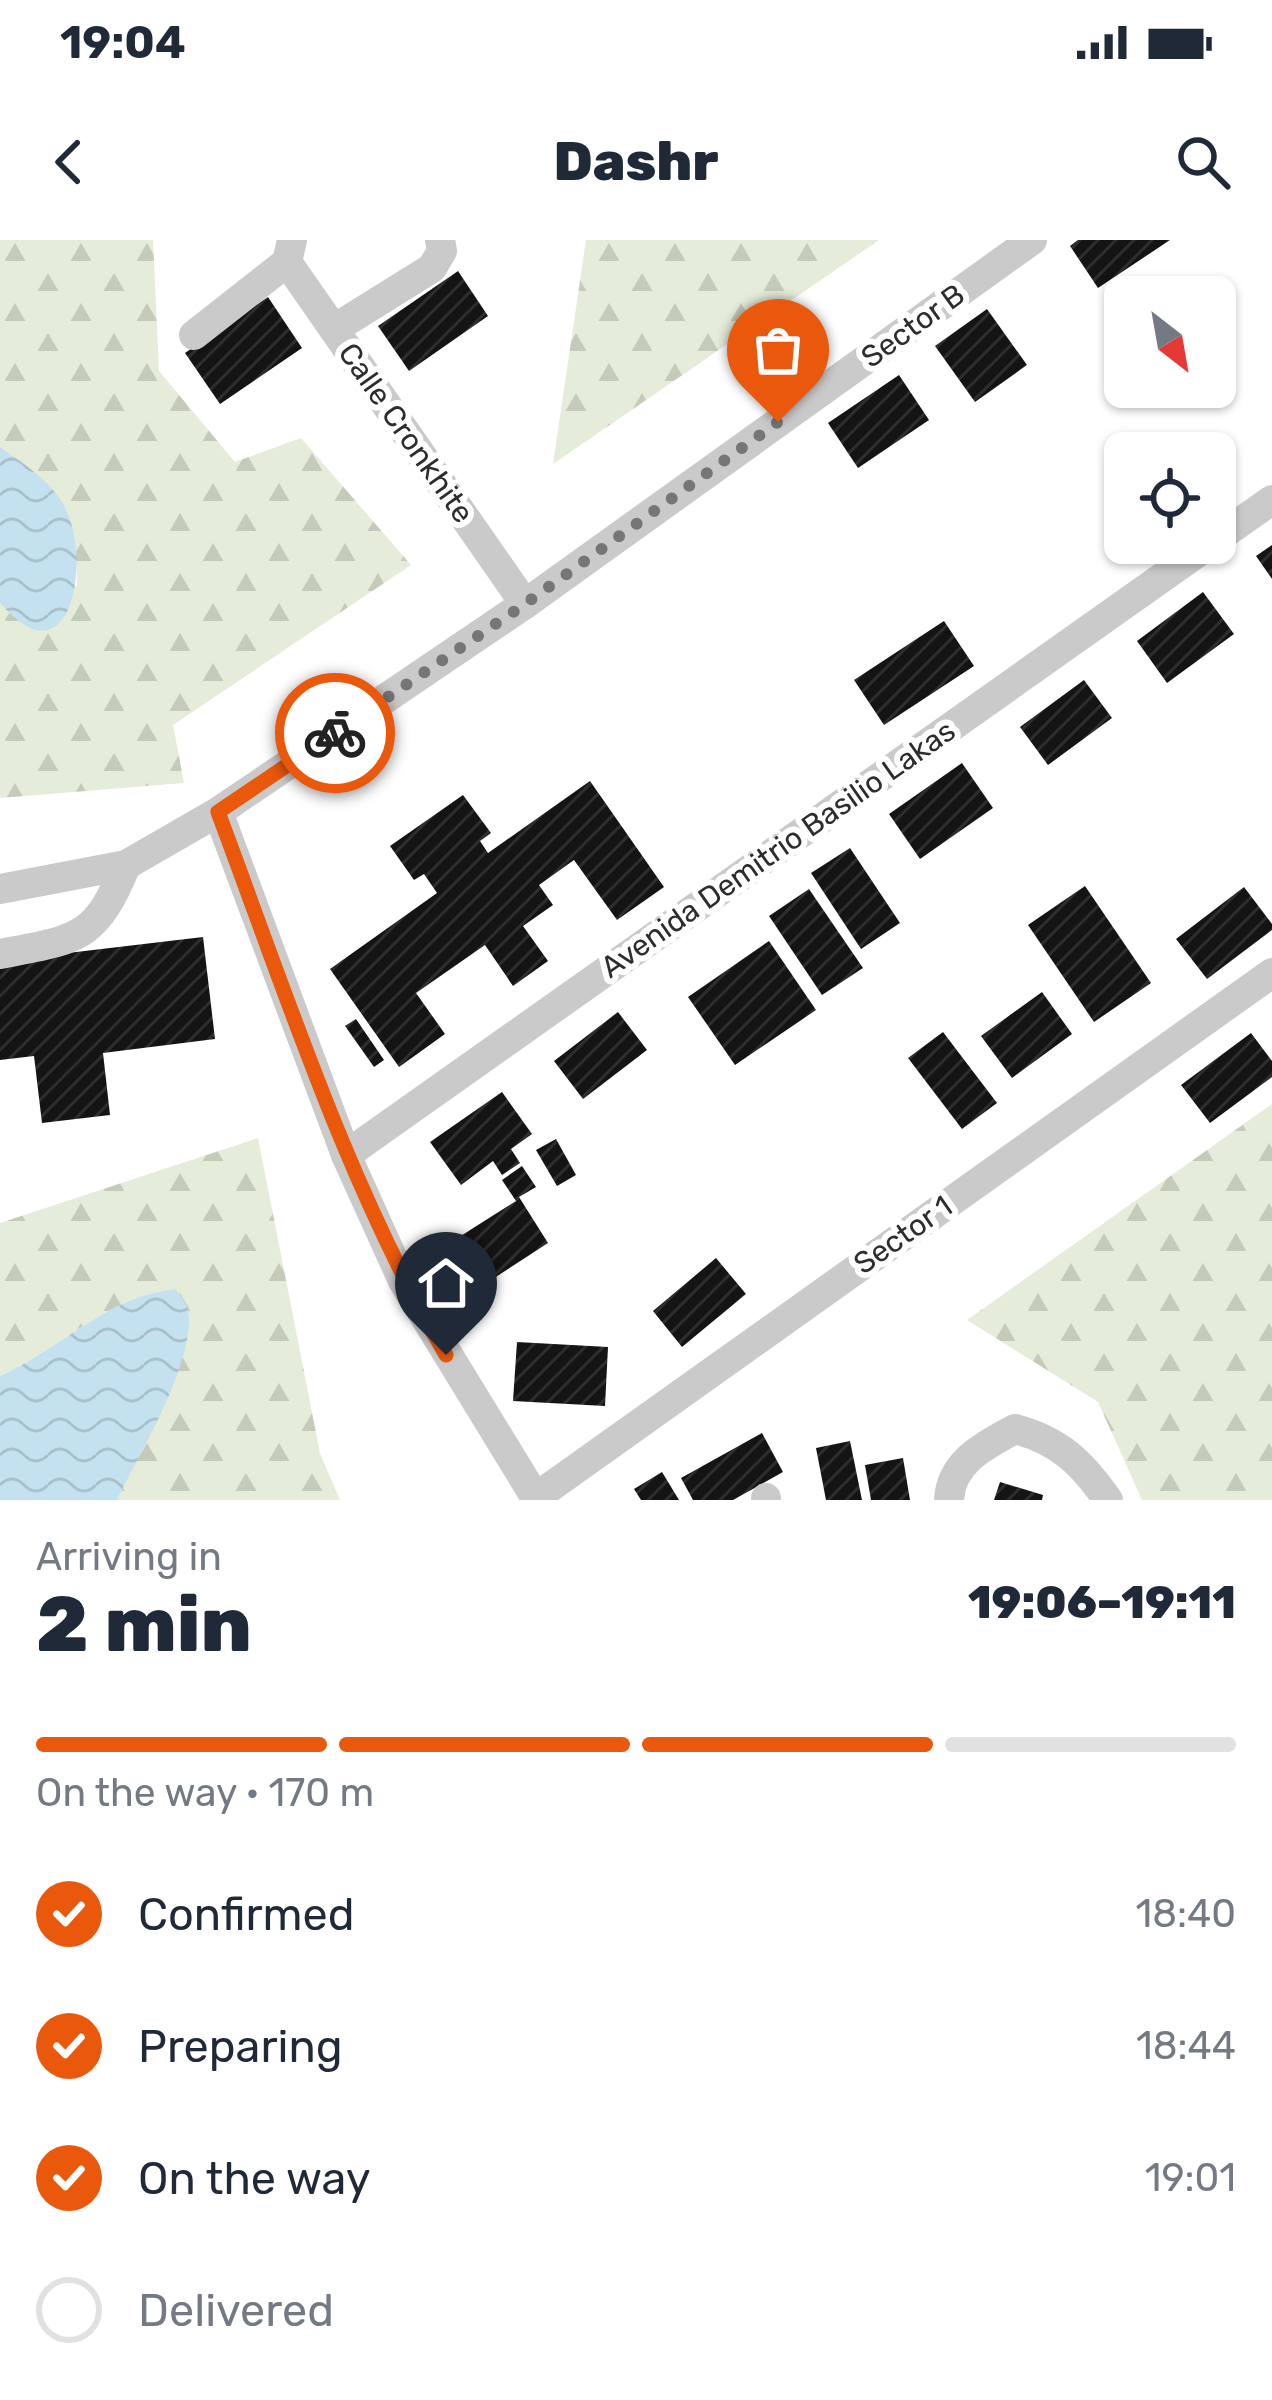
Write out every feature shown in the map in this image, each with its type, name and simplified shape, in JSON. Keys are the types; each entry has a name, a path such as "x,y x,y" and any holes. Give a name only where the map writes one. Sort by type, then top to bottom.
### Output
{"street":[{"path":"334,329 432,268 442,251 440,240"},
{"name":"Sector B","path":"0,889 127,865 218,812 525,604 1032,240"},
{"path":"194,335 289,251"},
{"name":"Calle Cronkhite","path":"289,251 334,329 525,604"},
{"name":"Avenida Demitrio Basilio Lakas","path":"1236,526 1272,500"},
{"name":"Avenida Demitrio Basilio Lakas","path":"346,1155 1182,564"},
{"path":"218,812 346,1155 403,1281 536,1499"},
{"path":"0,955 82,935 106,911 127,865"},
{"name":"Sector 1","path":"536,1499 1272,973"},
{"path":"949,1500 950,1488 971,1453 1015,1429 1062,1447 1084,1466 1108,1500"}],"green space":[{"path":"0,240 153,240 159,371 235,462 301,438 411,565 173,725 184,783 0,798 0,603 8,612 77,586 73,539 60,504 36,476 0,447"},
{"path":"586,240 879,240 553,464"},
{"path":"1272,1104 1272,1500 1142,1500 1098,1402 967,1320"},
{"path":"258,1138 320,1453 340,1500 117,1500 176,1376 175,1289 128,1301 0,1376 0,1223"}],"water":[{"path":"0,447 55,492 74,535 75,586 69,608 58,624 43,631 24,625 0,603"},
{"path":"175,1289 189,1318 180,1367 117,1500 0,1500 0,1376 128,1301"}],"building":[{"path":"1078,240 1170,240 1116,276 1104,276 1098,288 1070,246"},
{"path":"458,271 488,316 409,371 378,326"},
{"path":"268,297 302,348 220,404 185,353"},
{"path":"987,309 1027,365 975,402 935,346"},
{"path":"899,375 929,420 858,468 828,423"},
{"path":"1272,545 1272,579 1256,556"},
{"path":"1203,592 1234,634 1167,683 1137,641"},
{"path":"944,621 974,666 884,725 854,680"},
{"path":"1084,680 1112,718 1048,765 1020,727"},
{"path":"962,763 993,808 920,859 889,814"},
{"path":"590,781 664,887 617,920 574,860 539,885 553,905 523,926 548,961 513,986 485,945 416,993 445,1034 399,1067 330,969 437,893 424,874 414,880 390,846 463,795 491,833 480,841 488,853"},
{"path":"850,848 900,923 861,949 811,873"},
{"path":"1085,886 1151,983 1094,1022 1028,925"},
{"path":"1244,887 1272,930 1207,979 1176,939"},
{"path":"809,889 863,968 822,995 769,916"},
{"path":"203,937 215,1039 103,1053 110,1115 42,1123 34,1056 0,1060 0,961"},
{"path":"769,941 816,1010 735,1065 688,997"},
{"path":"1042,992 1072,1034 1012,1078 981,1036"},
{"path":"618,1012 647,1050 583,1099 554,1061"},
{"path":"356,1019 384,1060 374,1067 345,1026"},
{"path":"943,1032 997,1103 962,1129 908,1058"},
{"path":"1251,1033 1272,1061 1272,1077 1210,1123 1181,1085"},
{"path":"502,1092 532,1134 511,1149 520,1163 502,1175 493,1161 461,1185 430,1142"},
{"path":"556,1139 576,1175 557,1186 536,1150"},
{"path":"522,1166 536,1187 519,1197 548,1243 485,1284 468,1258 461,1263 448,1244 516,1201 502,1180"},
{"path":"716,1258 746,1294 682,1347 653,1311"},
{"path":"517,1342 608,1347 605,1406 513,1401"},
{"path":"762,1433 783,1472 733,1500 693,1500 681,1478"},
{"path":"850,1441 862,1500 826,1500 816,1448"},
{"path":"903,1458 910,1500 871,1500 865,1465"},
{"path":"662,1472 679,1500 641,1500 634,1489"},
{"path":"1000,1482 1043,1495 1042,1500 994,1500"}],"way so far":[{"path":"335,733 778,422"}],"route":[{"path":"335,733 218,812 346,1155 403,1281 446,1355"}]}
